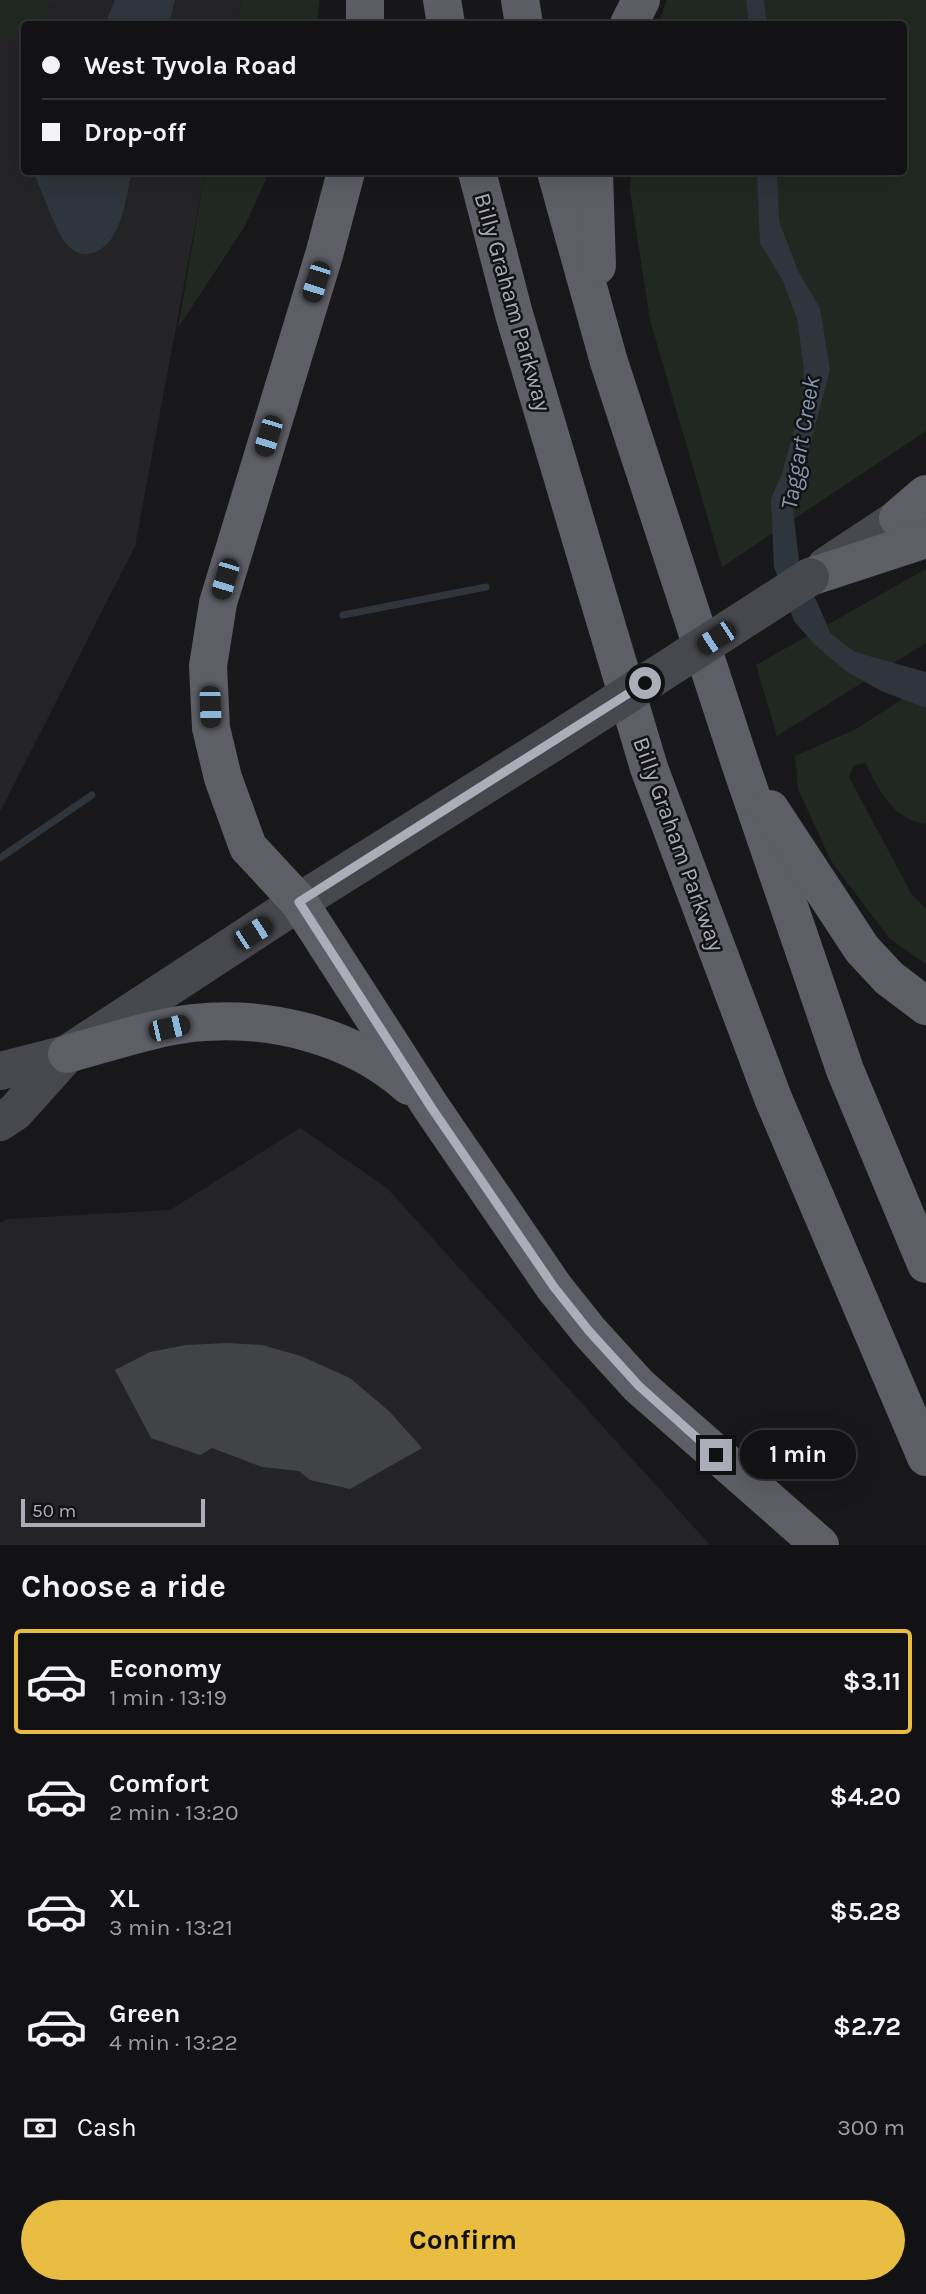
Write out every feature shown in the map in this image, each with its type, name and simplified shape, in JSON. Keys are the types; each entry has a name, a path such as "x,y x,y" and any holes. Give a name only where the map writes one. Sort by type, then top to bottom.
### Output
{"highway":[{"path":"365,0 365,21"},
{"path":"442,0 446,21"},
{"path":"520,0 524,21"},
{"path":"630,21 641,0"},
{"path":"345,175 324,255 218,603 208,666 211,728 223,778 248,847 299,902 502,1213 589,1331 639,1386 820,1545"},
{"name":"Billy Graham Parkway","path":"478,175 514,314 649,768 773,1098 926,1457"},
{"path":"557,175 609,362 740,763 845,1070 926,1264"},
{"path":"594,175 598,290 609,362"},
{"path":"810,577 917,519"},
{"path":"740,763 862,949 890,978 926,1006"},
{"path":"67,1054 190,1023 255,1022 324,1037 363,1054 399,1078 431,1107"}],"main road":[{"path":"0,1122 15,1112 67,1054 299,902 810,577"},
{"path":"0,1071 67,1054"}],"shaded area":[{"path":"0,0 242,0 238,21 21,21 21,175 204,175 135,546 0,812"},
{"path":"0,0 49,0 46,21 21,21 21,33 0,36"},
{"path":"242,0 319,0 317,21 238,21"},
{"path":"667,0 926,0 926,431 722,567 650,320 630,191 631,175 907,175 907,21 659,21"},
{"path":"204,175 268,175 245,226 178,328"},
{"path":"926,569 926,643 777,736 756,665"},
{"path":"926,684 926,824 905,817 888,802 866,763 854,765 849,777 912,895 926,909 926,964 890,939 831,861 798,789 795,756 856,729"},
{"path":"300,1128 387,1188 710,1545 0,1545 0,1223 7,1219 170,1210"}],"water":[{"path":"115,0 175,0 170,21 106,21"},
{"path":"746,0 764,0 767,21 749,21"},
{"path":"34,175 131,175 115,233 99,250 88,254 76,252 64,241"},
{"name":"Taggart Creek","path":"757,175 777,175 779,221 798,271 820,308 830,370 793,509 799,561 831,634 855,652 926,672 926,708 881,691 846,671 814,644 794,621 774,567 771,499 782,474 802,401 804,368 797,319 783,281 760,243"}],"building":[{"path":"186,1345 262,1345 301,1356 350,1378 389,1411 422,1448 350,1489 310,1480 299,1471 262,1467 212,1448 200,1455 151,1438 115,1370 150,1352"}],"waterway":[{"path":"343,615 486,587"},
{"path":"0,858 92,795"}],"route":[{"path":"645,683 299,902 431,1107 554,1287 589,1331 639,1386 716,1455"}]}
